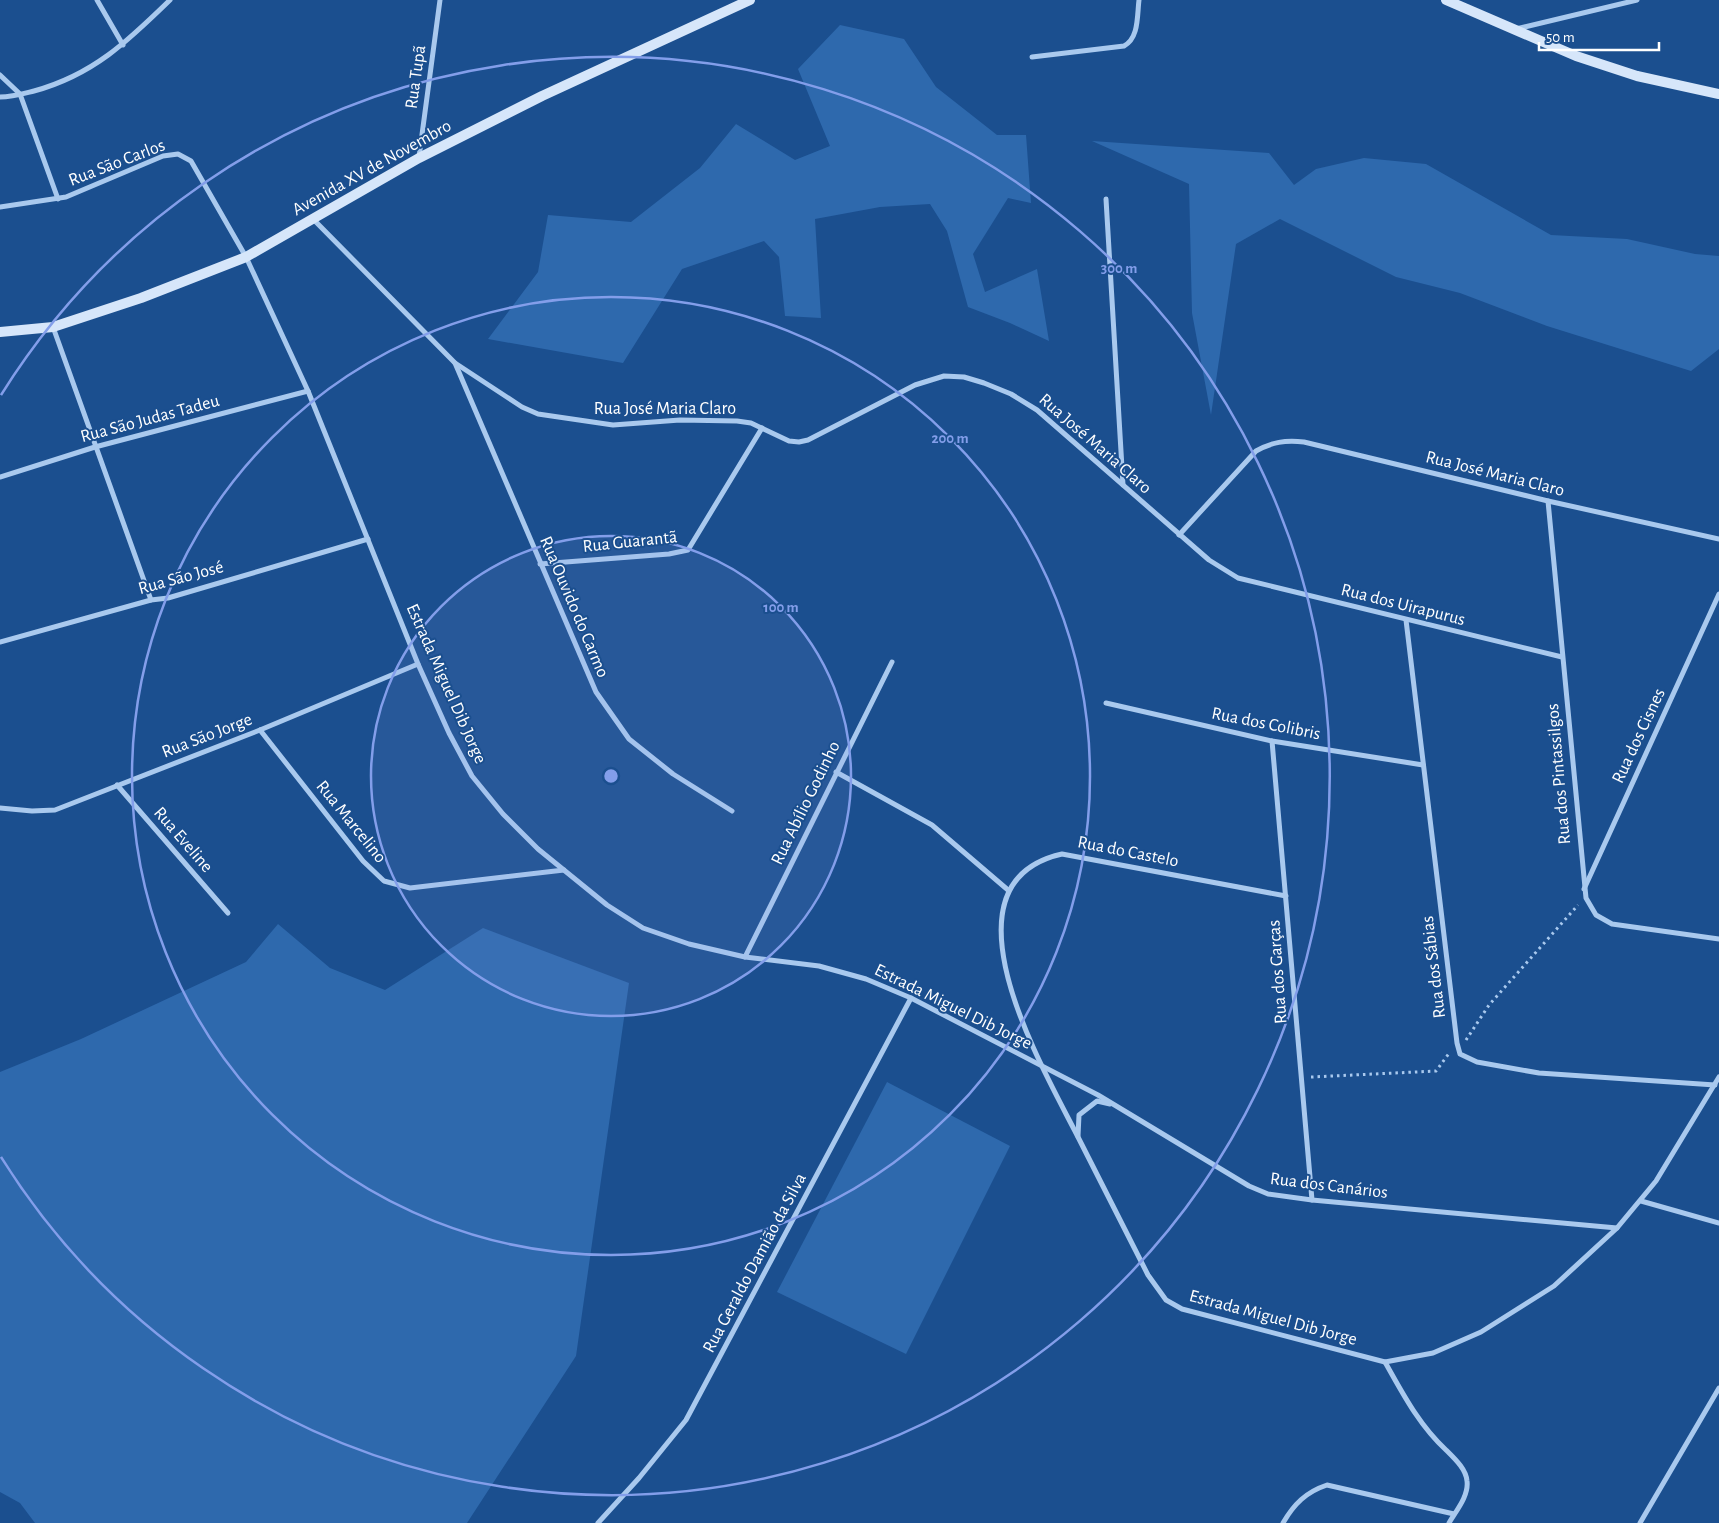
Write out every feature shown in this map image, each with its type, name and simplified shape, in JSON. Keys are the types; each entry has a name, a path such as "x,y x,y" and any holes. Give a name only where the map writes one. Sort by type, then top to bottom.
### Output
{"street":[{"path":"97,0 123,45"},
{"path":"0,97 20,94 73,77 99,63 123,45 170,0"},
{"name":"Rua Tupã","path":"419,158 440,0"},
{"name":"Avenida XV de Novembro","path":"0,332 53,327 141,298 246,257 419,158 542,96 750,0"},
{"path":"1032,57 1124,46 1130,43 1134,37 1139,0"},
{"path":"1446,0 1576,56 1637,76 1719,94"},
{"path":"1516,29 1637,0"},
{"path":"0,75 20,94 58,199"},
{"name":"Rua São Carlos","path":"0,207 66,197 163,156 172,154 185,156 191,161 246,257"},
{"path":"1106,198 1123,485"},
{"name":"Rua José Maria Claro","path":"313,218 455,362 522,407 538,414 560,419 614,426 680,420 737,421 799,442 808,440 915,385 944,376 964,377 1011,394 1037,410 1179,535 1256,451 1270,443 1289,440 1719,539"},
{"name":"Estrada Miguel Dib Jorge","path":"246,257 308,391 418,664 449,733 472,776 504,814 564,870 608,905 643,928 689,944 745,957 819,966 866,979 911,998 1041,1064 1148,1275 1166,1300 1182,1309 1385,1362 1433,1353 1481,1332 1554,1286 1617,1228 1656,1181 1719,1077"},
{"path":"53,327 94,447 151,600"},
{"name":"Rua Ouvido do Carmo","path":"455,362 596,692 613,720 629,739 673,774 732,811"},
{"name":"Rua São Judas Tadeu","path":"0,477 94,447 308,391"},
{"name":"Rua Guarantã","path":"540,564 681,553 690,547 762,428"},
{"name":"Rua dos Pintassilgos","path":"1548,501 1586,898 1596,915 1612,924 1719,938"},
{"name":"Rua dos Uirapurus","path":"1179,535 1209,560 1238,578 1562,657"},
{"name":"Rua São José","path":"0,642 151,600 168,598 368,539"},
{"name":"Rua dos Cisnes","path":"1584,889 1719,594"},
{"name":"Rua dos Sábias","path":"1406,620 1459,1052"},
{"name":"Rua Abílio Godinho","path":"745,957 892,662"},
{"name":"Rua São Jorge","path":"0,808 32,811 55,810 260,730 418,664"},
{"name":"Rua dos Colibris","path":"1106,703 1272,741 1423,766"},
{"name":"Rua Marcelino","path":"260,730 362,862 384,881 410,888 564,870"},
{"name":"Rua dos Garças","path":"1272,741 1312,1200"},
{"path":"836,772 932,825 1008,890 1002,927 1007,976 1022,1022 1041,1064"},
{"name":"Rua Eveline","path":"117,785 228,913"},
{"name":"Rua do Castelo","path":"1008,890 1029,868 1046,858 1062,854 1286,896"},
{"name":"Rua Geraldo Damião da Silva","path":"598,1523 639,1478 686,1420 911,998"},
{"path":"1459,1052 1464,1057 1477,1062 1539,1073 1715,1085"},
{"name":"Rua dos Canários","path":"1041,1064 1113,1104 1249,1186 1268,1194 1312,1200 1617,1228"},
{"path":"1078,1136 1079,1115 1098,1102 1113,1104"},
{"path":"1641,1201 1719,1223"},
{"path":"1385,1362 1415,1414 1435,1440 1456,1460 1465,1474 1467,1488 1449,1523"},
{"path":"1640,1523 1719,1388"},
{"path":"1283,1523 1302,1497 1314,1489 1327,1485 1454,1514"}],"path":[{"path":"1459,1052 1489,1006 1513,981 1574,908 1586,898"},
{"path":"1300,1077 1436,1071 1457,1044"}],"shaded area":[{"path":"840,25 904,39 936,87 997,135 1026,135 1031,203 1008,198 973,254 985,292 1037,269 1049,341 1010,323 968,307 947,231 930,204 880,207 815,219 821,318 785,316 779,257 764,241 682,269 623,363 488,339 538,272 548,215 631,222 700,168 736,124 795,160 830,146 798,69"},
{"path":"1092,141 1269,153 1294,185 1316,169 1364,158 1426,164 1551,235 1627,239 1695,254 1719,256 1719,349 1691,371 1547,326 1460,293 1396,277 1280,219 1236,244 1211,415 1192,313 1189,184"},
{"path":"278,924 330,968 385,990 483,928 629,983 576,1356 467,1523 35,1523 20,1503 0,1492 0,1072 81,1039 246,962"},
{"path":"887,1082 1010,1146 906,1354 777,1292"}]}
